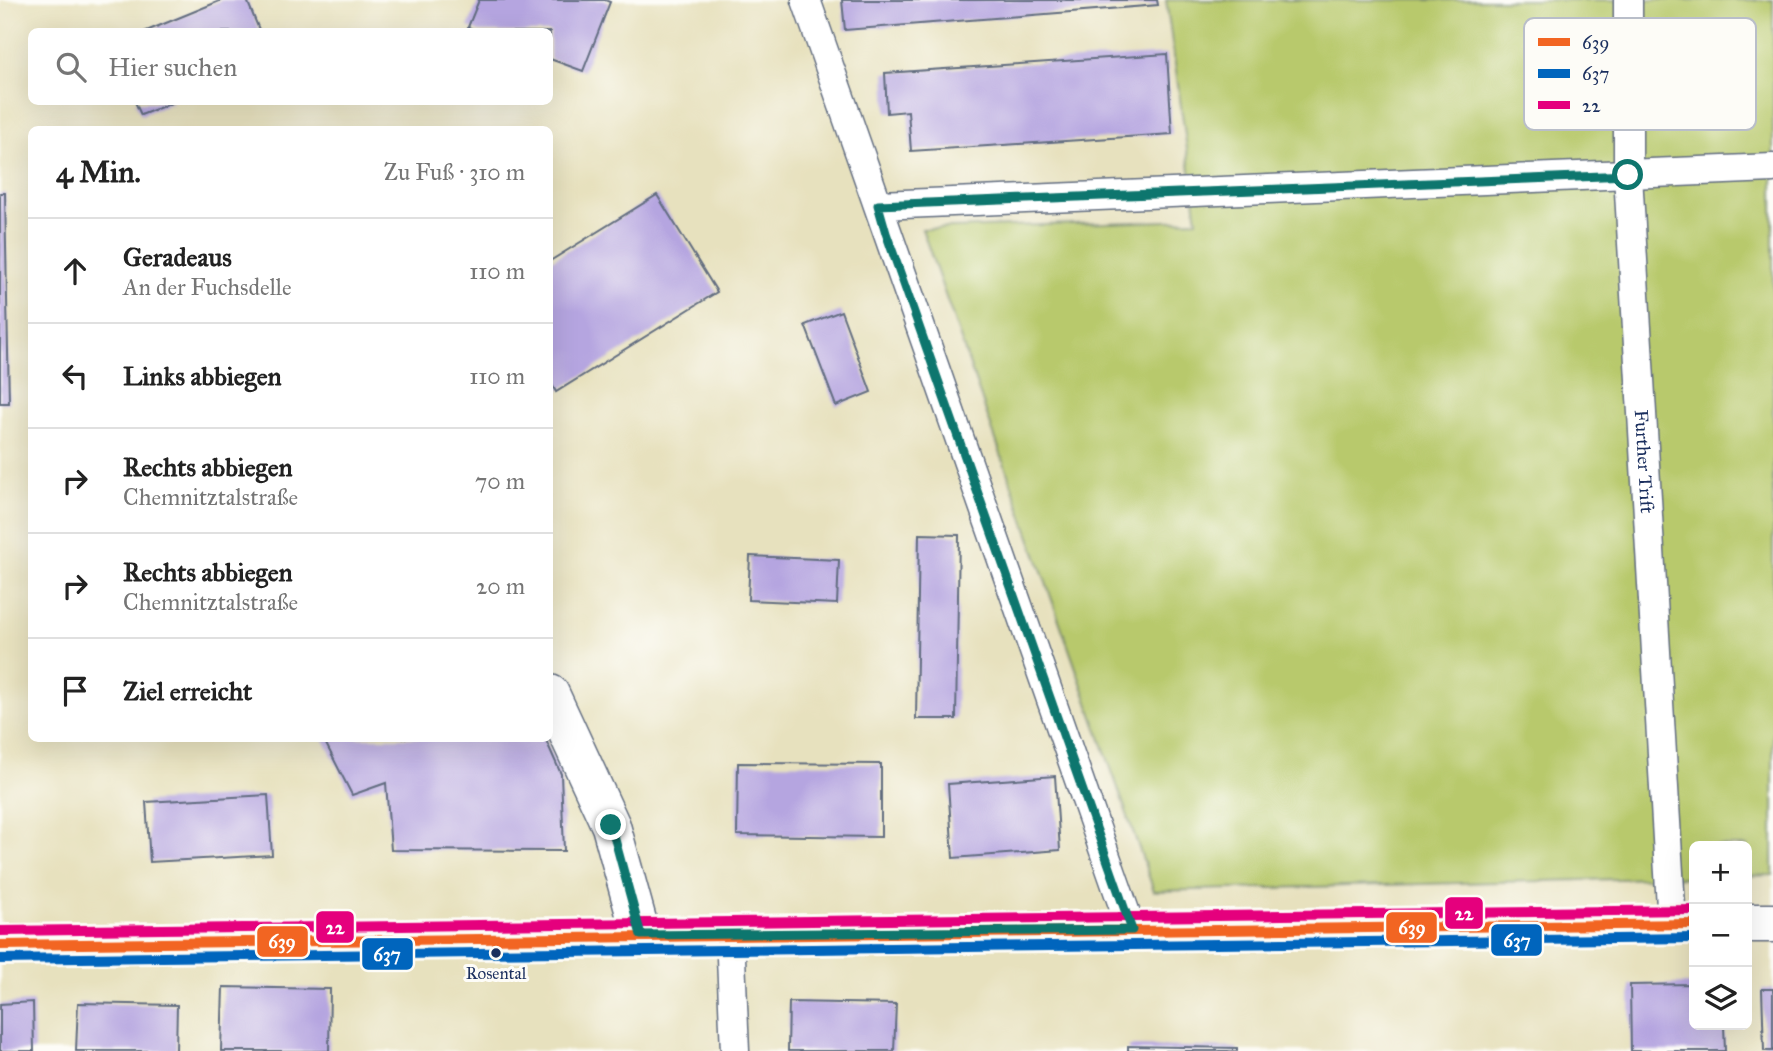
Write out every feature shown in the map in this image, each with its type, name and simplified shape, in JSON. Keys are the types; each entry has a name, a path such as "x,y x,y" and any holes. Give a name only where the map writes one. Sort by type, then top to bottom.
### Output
{"main road":[{"path":"553,700 611,825 641,935"},
{"path":"1752,923 1773,923"},
{"path":"0,946 641,935 1683,924"}],"lane":[{"path":"806,0 890,246 1132,930"},
{"name":"Further Trift","path":"1628,0 1628,18"},
{"name":"Further Trift","path":"1628,130 1628,175 1683,924"},
{"path":"878,205 1773,168"},
{"path":"730,934 734,1051"}],"green space":[{"path":"1166,0 1773,0 1773,875 1752,876 1752,841 1689,841 1689,877 1154,891 922,229 1197,220"}],"building":[{"path":"222,0 247,0 258,28 154,28"},
{"path":"479,0 610,2 583,71 553,60 553,28 468,27"},
{"path":"842,0 1157,0 1158,5 845,30"},
{"path":"1167,54 1172,134 911,151 908,111 887,113 885,73"},
{"path":"136,105 166,105 141,115"},
{"path":"0,193 5,193 9,403 0,403"},
{"path":"657,195 717,292 556,392 553,386 553,259"},
{"path":"841,311 871,392 836,406 805,325"},
{"path":"919,534 959,535 956,719 916,719"},
{"path":"750,556 839,560 837,604 748,600"},
{"path":"325,742 547,742 561,774 564,851 391,850 386,783 352,795"},
{"path":"738,763 881,764 881,837 737,835"},
{"path":"1055,776 1060,850 953,858 948,784"},
{"path":"268,795 272,855 150,862 146,802"},
{"path":"1689,984 1689,1030 1724,1030 1725,1051 1631,1051 1630,985"},
{"path":"223,987 330,989 329,1051 221,1051"},
{"path":"1762,989 1773,989 1773,1051 1764,1051"},
{"path":"33,1002 34,1051 0,1051 0,1004"},
{"path":"789,1002 896,1004 894,1051 788,1051"},
{"path":"78,1003 177,1005 176,1051 76,1051"},
{"path":"1128,1046 1237,1048 1237,1051 1128,1051"}],"transit line":[{"name":"22","path":"0,931 1689,910"},
{"name":"639","path":"0,945 1689,924"},
{"name":"637","path":"0,959 1689,938"}],"place":[{"name":"Rosental","path":"496,953"}],"route":[{"path":"611,825 641,935 1132,930 878,205 1628,175"}]}
